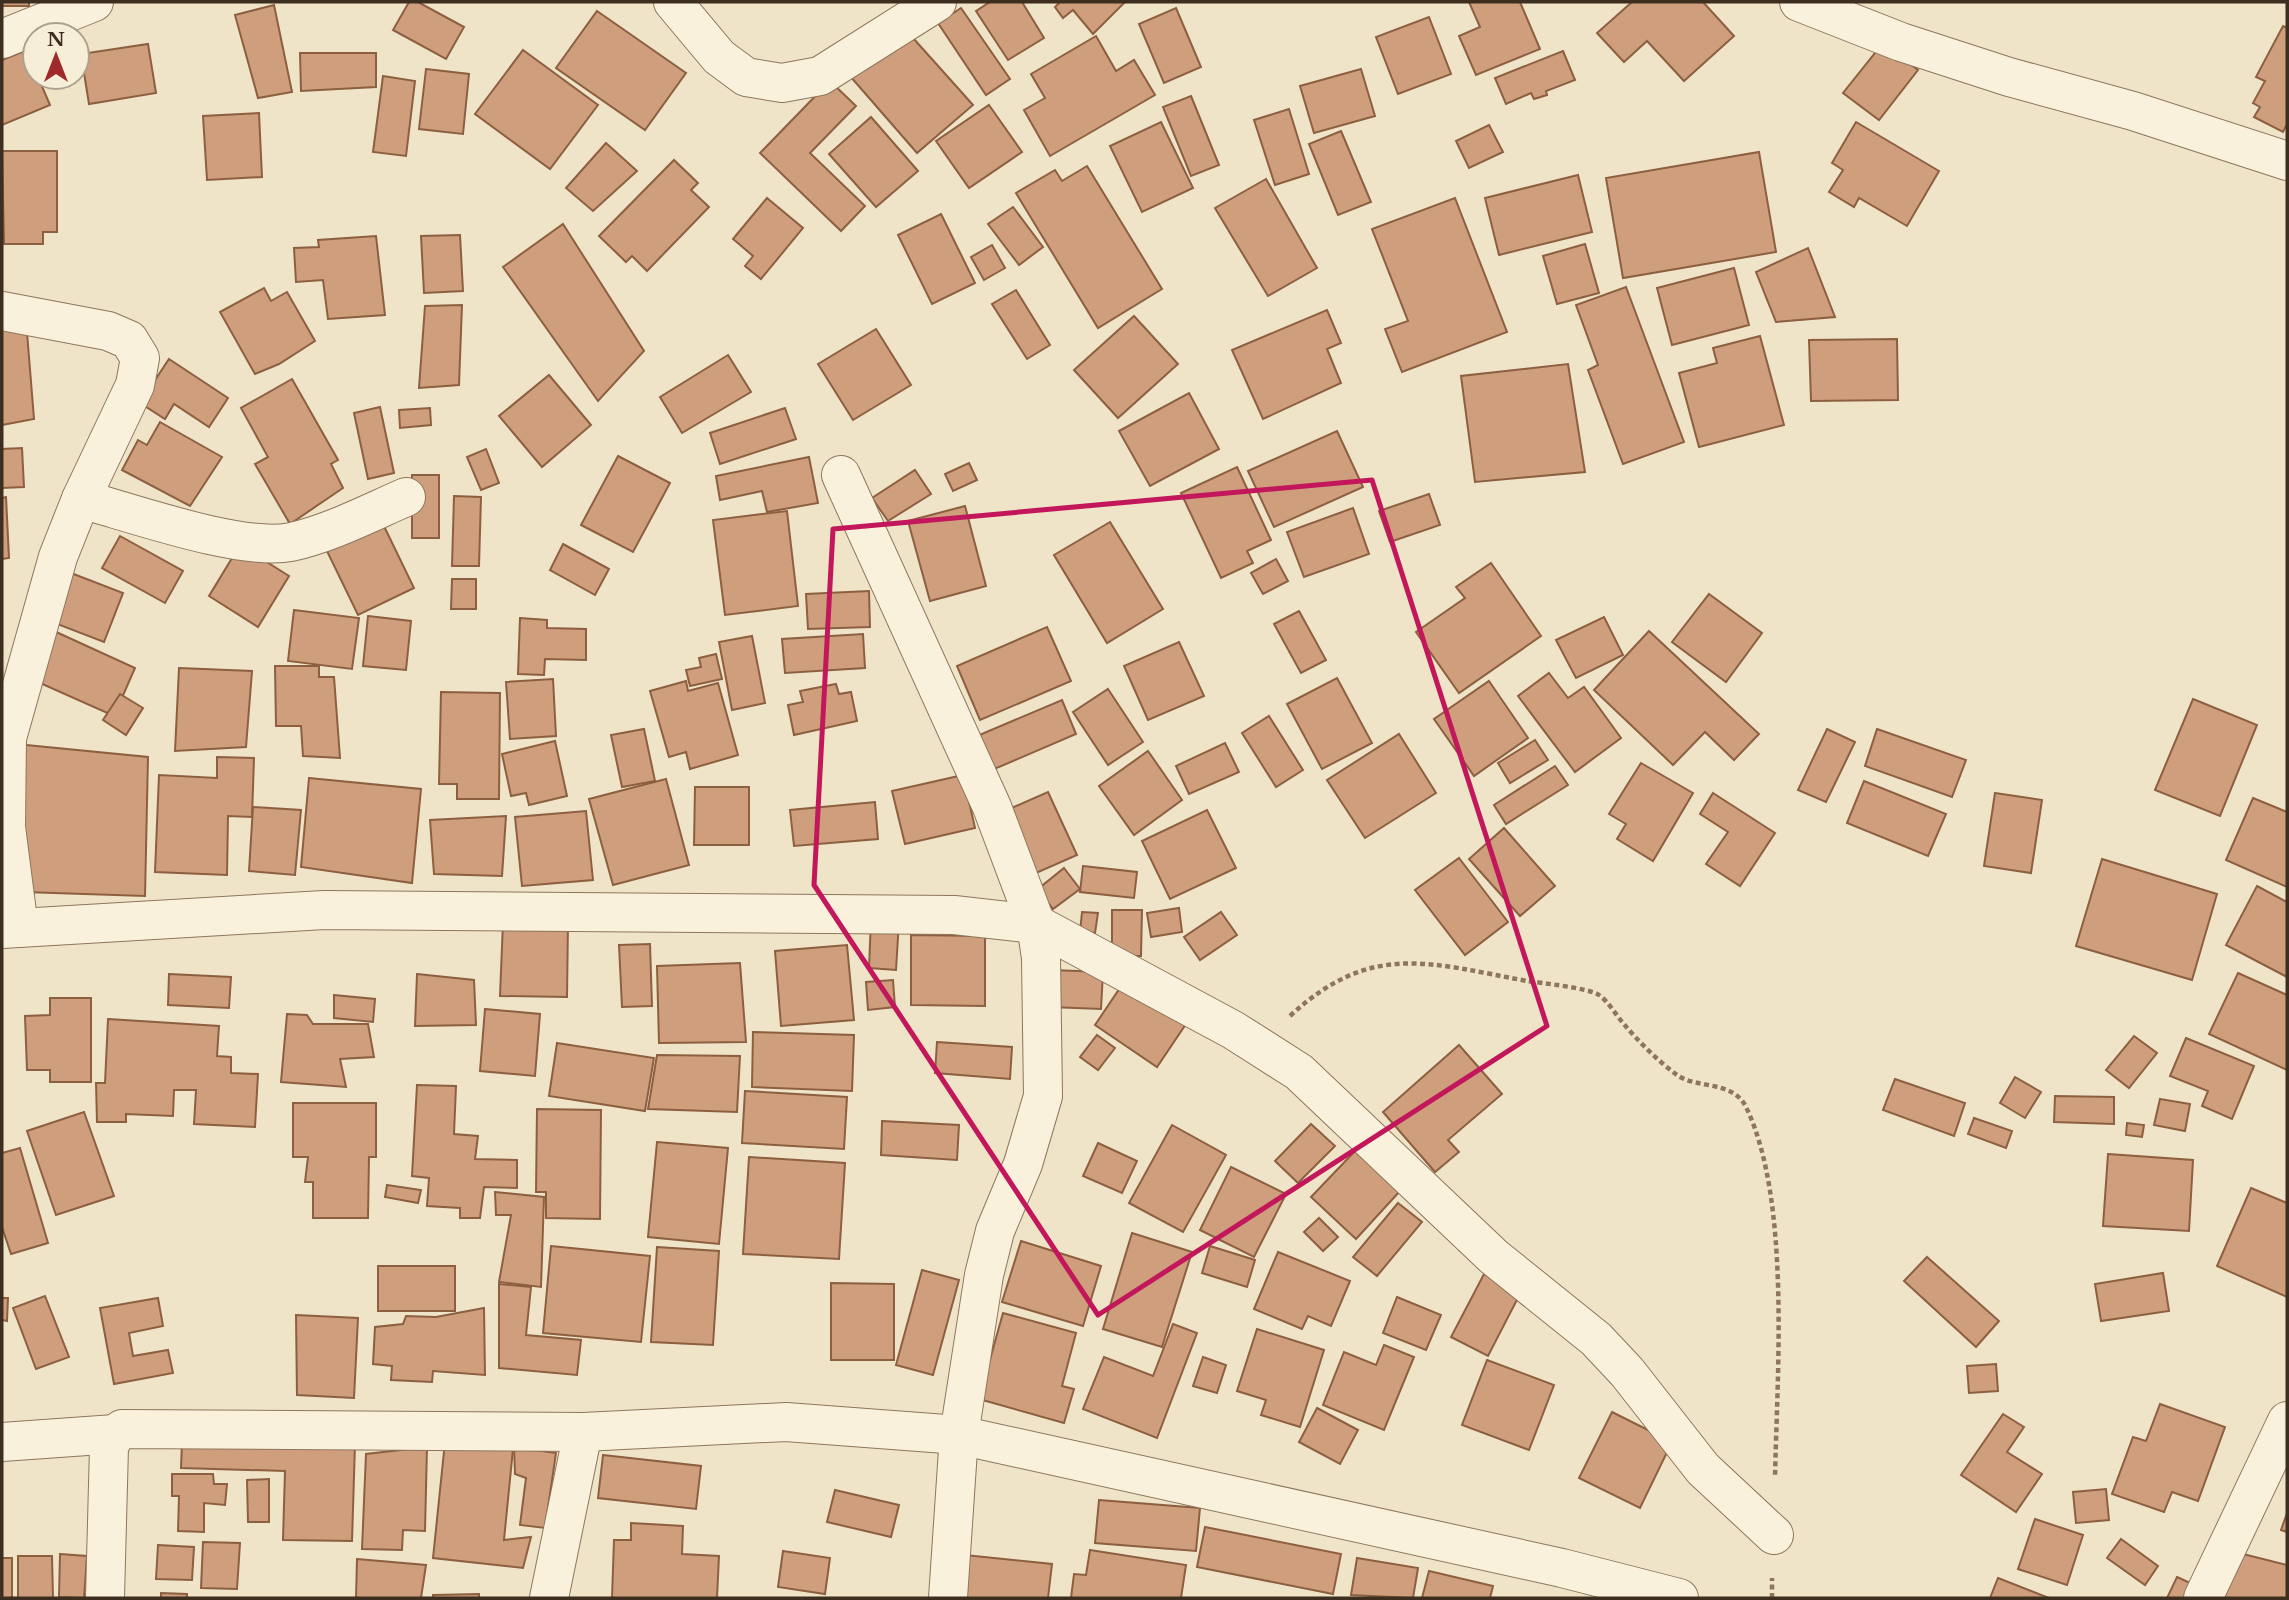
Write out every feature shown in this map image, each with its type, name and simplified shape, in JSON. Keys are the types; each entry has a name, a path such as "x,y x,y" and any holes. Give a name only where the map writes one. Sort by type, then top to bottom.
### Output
{"street":[{"path":"2,39 94,2"},
{"path":"673,2 719,57 746,77 782,83 820,76 937,2"},
{"path":"1799,2 1901,41 1997,73 2133,111 2287,161"},
{"path":"2,311 108,331 129,340 140,358 135,385 81,499 58,557 7,738 6,827 10,928 324,910 954,915 1036,924 1258,1046 1300,1072 1494,1257 1596,1339 1627,1372 1703,1469 1774,1535"},
{"path":"841,475 960,730 1017,865 1036,924 1044,995 1043,1096 1023,1164 995,1231 974,1335 959,1435 954,1545 948,1598"},
{"path":"81,499 162,522 250,542 289,542 338,527 406,497"},
{"path":"2203,1598 2287,1421"},
{"path":"2,1442 115,1434 135,1427 583,1432 786,1422 959,1435 1562,1568 1679,1598"},
{"path":"549,1598 583,1432"},
{"path":"106,1598 109,1447 115,1434"}],"path":[{"path":"1258,1046 1317,992 1367,968 1422,962 1599,995 1629,1030 1678,1076 1717,1085 1745,1103 1761,1142 1773,1224 1778,1333 1772,1598"}],"highlighted area":[{"path":"1372,480 1547,1026 1098,1315 814,885 833,529"}],"building":[{"path":"2,2 29,2 29,6 2,6"},
{"path":"409,2 418,2 464,27 446,59 393,30"},
{"path":"990,2 1022,2 1044,38 1008,60 976,11"},
{"path":"1060,2 1125,2 1093,34 1073,10 1063,18 1055,7"},
{"path":"1469,2 1520,2 1540,49 1476,75 1459,36 1480,27"},
{"path":"1632,2 1703,2 1734,36 1684,81 1647,41 1624,62 1597,33"},
{"path":"274,5 292,92 258,98 235,15"},
{"path":"961,8 1010,79 986,95 938,23"},
{"path":"1176,8 1201,67 1164,83 1139,24"},
{"path":"597,11 686,73 645,130 556,68"},
{"path":"1429,17 1451,74 1398,94 1376,37"},
{"path":"2283,26 2287,28 2287,124 2283,132 2254,117 2260,107 2253,103 2265,81 2256,77"},
{"path":"905,29 973,105 917,153 850,76"},
{"path":"1096,36 1116,71 1134,60 1155,95 1050,156 1024,110 1045,98 1031,74"},
{"path":"1883,43 1918,70 1879,120 1843,93"},
{"path":"148,44 156,93 89,104 87,91 91,91 91,53"},
{"path":"523,50 598,105 550,169 475,114"},
{"path":"1563,51 1575,80 1546,91 1547,95 1534,99 1531,93 1506,104 1495,78"},
{"path":"21,52 21,91 44,91 50,105 2,125 2,60"},
{"path":"300,53 376,53 376,87 301,91"},
{"path":"426,69 469,74 463,134 419,129"},
{"path":"1361,69 1375,116 1314,133 1300,86"},
{"path":"383,76 415,81 406,156 373,152"},
{"path":"830,81 856,106 810,153 865,206 841,231 760,153"},
{"path":"1191,96 1219,165 1191,176 1163,107"},
{"path":"989,105 1022,152 969,188 936,141"},
{"path":"1289,109 1309,174 1275,185 1254,120"},
{"path":"259,113 262,177 207,180 203,116"},
{"path":"871,117 918,171 876,207 829,154"},
{"path":"1161,122 1193,188 1142,212 1110,146"},
{"path":"1856,122 1939,171 1907,226 1859,198 1854,207 1829,192 1843,170 1832,163"},
{"path":"1489,125 1503,152 1469,168 1456,141"},
{"path":"1341,131 1371,202 1338,215 1309,144"},
{"path":"606,143 637,171 593,211 566,188"},
{"path":"2,151 57,151 57,232 43,232 43,244 4,244"},
{"path":"1759,152 1776,252 1623,278 1606,178"},
{"path":"674,160 698,183 691,190 709,207 647,271 632,256 626,262 599,236"},
{"path":"1087,166 1162,289 1098,328 1016,193 1055,170 1062,181"},
{"path":"1578,175 1592,232 1499,255 1485,198"},
{"path":"1266,179 1317,268 1268,296 1215,208"},
{"path":"767,198 803,228 761,279 745,266 753,256 733,239"},
{"path":"1455,198 1507,332 1402,372 1385,329 1408,321 1372,229"},
{"path":"1013,207 1043,247 1019,265 988,224"},
{"path":"941,214 975,283 932,304 898,235"},
{"path":"563,224 644,351 598,401 503,267"},
{"path":"460,235 463,291 424,293 421,236"},
{"path":"376,236 385,315 328,319 323,280 296,282 294,248 319,247 318,240"},
{"path":"1585,244 1599,293 1557,304 1543,256"},
{"path":"992,245 1005,268 984,280 971,257"},
{"path":"1808,248 1835,317 1776,322 1756,272"},
{"path":"1734,268 1749,325 1672,345 1657,288"},
{"path":"1626,287 1684,442 1623,464 1588,370 1598,365 1576,305"},
{"path":"264,288 271,301 287,292 315,341 279,364 255,374 220,312"},
{"path":"1016,290 1050,345 1027,359 992,304"},
{"path":"462,305 459,385 419,388 425,306"},
{"path":"1327,310 1341,343 1327,349 1341,383 1263,419 1232,350"},
{"path":"1134,316 1178,364 1118,418 1074,370"},
{"path":"2,319 26,320 34,419 2,425"},
{"path":"876,329 911,385 853,420 818,364"},
{"path":"1760,336 1784,425 1699,447 1679,373 1717,363 1713,348"},
{"path":"1897,339 1898,400 1811,401 1809,340"},
{"path":"728,355 751,392 682,433 660,397"},
{"path":"169,359 228,398 209,427 174,404 165,419 140,403"},
{"path":"1568,364 1585,472 1475,482 1461,376"},
{"path":"549,375 591,425 542,467 499,416"},
{"path":"292,379 338,460 331,464 343,488 290,524 255,464 268,457 241,408"},
{"path":"1189,393 1219,449 1150,486 1119,431"},
{"path":"380,407 394,473 368,479 354,413"},
{"path":"430,408 431,425 400,428 399,410"},
{"path":"785,408 796,439 720,464 710,433"},
{"path":"160,422 222,457 190,506 122,470 138,440 147,445"},
{"path":"1337,431 1363,487 1274,527 1248,471"},
{"path":"22,448 24,487 2,488 2,449"},
{"path":"486,449 499,483 481,490 467,457"},
{"path":"618,456 670,483 633,552 581,525"},
{"path":"809,457 818,503 767,512 762,491 720,500 716,476"},
{"path":"969,463 977,480 953,491 945,474"},
{"path":"1237,467 1271,540 1247,551 1253,563 1221,578 1181,493"},
{"path":"915,470 931,494 888,521 872,498"},
{"path":"412,475 439,475 439,538 412,538"},
{"path":"1429,494 1440,525 1390,542 1379,511"},
{"path":"454,496 481,497 479,566 452,566"},
{"path":"6,497 9,558 2,559 2,498"},
{"path":"965,506 986,586 930,601 908,521"},
{"path":"1353,508 1369,554 1304,577 1287,532"},
{"path":"787,511 798,606 725,615 713,520"},
{"path":"381,520 414,588 358,615 325,547"},
{"path":"1110,522 1163,609 1107,643 1054,555"},
{"path":"120,536 183,571 165,603 102,568"},
{"path":"563,544 609,569 595,595 550,570"},
{"path":"240,545 289,576 258,627 209,596"},
{"path":"1276,559 1288,581 1263,594 1251,573"},
{"path":"1491,563 1541,636 1459,693 1416,632 1465,598 1456,587"},
{"path":"71,573 123,593 104,642 52,622"},
{"path":"452,579 476,579 476,609 451,609"},
{"path":"869,591 870,627 808,629 806,594"},
{"path":"1709,594 1762,633 1726,682 1672,642"},
{"path":"294,610 359,618 352,669 288,661"},
{"path":"1299,611 1326,660 1301,673 1274,624"},
{"path":"368,616 411,621 406,670 363,666"},
{"path":"1604,617 1623,655 1576,678 1556,640"},
{"path":"520,618 547,620 547,628 586,629 586,660 545,659 544,675 518,674"},
{"path":"1047,627 1071,681 980,720 957,666"},
{"path":"54,631 135,668 114,716 31,679"},
{"path":"1649,631 1759,734 1734,760 1705,732 1673,765 1594,690"},
{"path":"863,634 865,668 785,673 782,639"},
{"path":"752,636 765,703 732,710 719,642"},
{"path":"1179,642 1204,696 1148,720 1124,666"},
{"path":"716,654 722,679 690,686 686,670 701,667 699,658"},
{"path":"275,666 319,666 319,677 334,677 340,758 303,756 301,726 276,726"},
{"path":"179,668 252,671 246,747 175,751"},
{"path":"1549,673 1568,698 1584,687 1621,738 1575,772 1518,696"},
{"path":"1337,678 1372,743 1322,769 1287,704"},
{"path":"553,679 556,736 510,739 506,682"},
{"path":"686,681 688,691 718,683 738,755 690,769 686,752 669,757 650,691"},
{"path":"1489,681 1528,738 1474,776 1434,719"},
{"path":"836,684 839,694 851,692 857,721 794,735 788,705 803,702 800,691"},
{"path":"1108,689 1143,742 1108,765 1073,712"},
{"path":"441,692 500,693 499,799 457,799 457,784 439,784"},
{"path":"120,694 143,708 126,735 103,720"},
{"path":"2193,699 2257,725 2220,816 2155,790"},
{"path":"1062,700 1076,734 992,770 977,736"},
{"path":"1269,716 1303,770 1276,787 1242,733"},
{"path":"644,729 655,781 622,787 611,735"},
{"path":"1827,729 1855,742 1826,802 1798,790"},
{"path":"1877,729 1966,760 1952,797 1865,766"},
{"path":"1399,734 1436,793 1365,838 1327,780"},
{"path":"1535,740 1548,760 1510,783 1498,763"},
{"path":"555,741 567,796 529,805 526,793 511,796 502,754"},
{"path":"1225,743 1239,772 1189,794 1176,766"},
{"path":"16,744 148,757 145,896 24,892"},
{"path":"1148,751 1182,800 1134,835 1099,786"},
{"path":"217,757 254,758 252,817 228,816 227,875 155,872 159,775 217,778"},
{"path":"1641,763 1693,793 1653,861 1617,839 1626,824 1609,814"},
{"path":"1555,766 1568,785 1506,824 1494,805"},
{"path":"963,775 975,828 905,844 892,791"},
{"path":"309,778 421,789 412,883 301,867"},
{"path":"666,779 689,865 613,885 589,799"},
{"path":"1864,781 1946,814 1928,856 1847,823"},
{"path":"695,787 749,787 749,845 694,845"},
{"path":"1048,792 1077,855 1027,877 998,814"},
{"path":"1713,793 1775,833 1740,886 1706,864 1728,832 1700,814"},
{"path":"1995,793 2042,800 2031,873 1984,866"},
{"path":"2253,798 2287,812 2287,887 2226,860"},
{"path":"875,802 878,839 794,846 790,810"},
{"path":"253,807 301,810 295,875 249,871"},
{"path":"1207,810 1236,868 1170,899 1142,841"},
{"path":"586,811 593,880 522,886 515,817"},
{"path":"506,816 502,876 434,874 430,820"},
{"path":"1504,828 1555,886 1520,916 1469,859"},
{"path":"1459,858 1508,922 1465,955 1415,890"},
{"path":"2102,859 2217,894 2192,980 2076,946"},
{"path":"1083,866 1137,872 1134,898 1080,892"},
{"path":"1064,868 1080,889 1053,909 1038,889"},
{"path":"2257,886 2287,902 2287,977 2226,945"},
{"path":"1179,908 1182,932 1151,937 1147,913"},
{"path":"1112,910 1142,910 1141,956 1112,956"},
{"path":"1082,912 1098,913 1095,933 1080,932"},
{"path":"1221,912 1237,935 1200,960 1184,937"},
{"path":"871,919 899,921 896,970 869,968"},
{"path":"503,922 568,922 567,997 500,996"},
{"path":"911,935 985,936 985,1006 911,1005"},
{"path":"650,944 652,1006 622,1007 619,945"},
{"path":"847,945 854,1020 781,1026 775,951"},
{"path":"740,963 746,1042 659,1043 657,966"},
{"path":"1051,970 1103,972 1101,1009 1050,1007"},
{"path":"2238,973 2287,995 2287,1070 2209,1034"},
{"path":"169,974 231,977 229,1008 168,1005"},
{"path":"417,974 474,980 476,1025 415,1026"},
{"path":"1126,979 1188,1021 1157,1067 1095,1025"},
{"path":"893,980 895,1007 868,1010 866,982"},
{"path":"334,995 375,999 373,1022 334,1018"},
{"path":"50,998 91,998 91,1082 50,1082 50,1070 27,1070 25,1016 50,1015"},
{"path":"485,1009 540,1014 535,1076 480,1071"},
{"path":"287,1014 307,1015 313,1024 368,1024 374,1057 340,1059 346,1087 281,1082"},
{"path":"108,1019 219,1026 217,1056 231,1057 231,1073 258,1074 255,1127 194,1124 196,1090 174,1090 173,1116 126,1114 126,1122 97,1122 96,1083 105,1083"},
{"path":"753,1032 854,1035 852,1091 752,1087"},
{"path":"1097,1035 1115,1048 1098,1070 1080,1057"},
{"path":"2134,1036 2157,1053 2129,1088 2106,1070"},
{"path":"2186,1038 2254,1066 2232,1119 2202,1106 2208,1091 2170,1076"},
{"path":"937,1042 1012,1047 1010,1079 935,1073"},
{"path":"557,1043 654,1058 645,1111 549,1096"},
{"path":"1459,1045 1502,1094 1448,1140 1459,1152 1435,1172 1383,1112"},
{"path":"657,1055 740,1056 737,1112 648,1109"},
{"path":"2015,1077 2041,1092 2025,1118 2000,1103"},
{"path":"1895,1079 1965,1103 1954,1136 1883,1110"},
{"path":"417,1085 456,1086 454,1134 478,1136 475,1159 517,1160 517,1188 484,1187 480,1218 460,1218 460,1208 427,1206 429,1178 412,1176"},
{"path":"745,1091 847,1097 844,1149 742,1143"},
{"path":"2055,1096 2114,1097 2114,1124 2054,1122"},
{"path":"2160,1099 2190,1104 2185,1131 2154,1125"},
{"path":"293,1103 376,1103 376,1157 369,1157 368,1218 313,1218 313,1182 305,1182 308,1157 293,1157"},
{"path":"537,1109 601,1110 600,1219 546,1218 546,1192 536,1192"},
{"path":"84,1112 114,1196 56,1215 27,1131"},
{"path":"1974,1118 2012,1131 2006,1148 1968,1134"},
{"path":"882,1121 959,1125 957,1160 881,1155"},
{"path":"2127,1123 2144,1125 2142,1137 2126,1135"},
{"path":"1311,1124 1335,1146 1298,1183 1275,1161"},
{"path":"1172,1125 1226,1155 1183,1232 1129,1203"},
{"path":"657,1142 728,1148 719,1244 648,1237"},
{"path":"1098,1143 1137,1161 1122,1193 1083,1176"},
{"path":"20,1148 48,1243 11,1254 2,1227 2,1153"},
{"path":"1356,1150 1400,1191 1356,1239 1311,1197"},
{"path":"2108,1154 2193,1160 2189,1231 2103,1226"},
{"path":"749,1157 845,1163 839,1259 743,1254"},
{"path":"1231,1167 1286,1194 1254,1257 1200,1230"},
{"path":"387,1185 421,1190 418,1203 385,1197"},
{"path":"2251,1188 2287,1203 2287,1297 2217,1266"},
{"path":"495,1192 544,1197 541,1287 499,1282 511,1215 496,1215"},
{"path":"1398,1203 1422,1222 1377,1276 1353,1257"},
{"path":"1319,1218 1338,1237 1323,1251 1304,1232"},
{"path":"1132,1233 1192,1252 1162,1347 1103,1329"},
{"path":"1021,1241 1101,1266 1083,1326 1002,1302"},
{"path":"551,1246 650,1256 641,1342 543,1333"},
{"path":"1210,1246 1255,1260 1247,1287 1202,1273"},
{"path":"657,1247 719,1251 713,1345 651,1342"},
{"path":"1278,1252 1350,1281 1331,1326 1308,1316 1302,1329 1254,1309"},
{"path":"1927,1257 1999,1321 1976,1347 1904,1281"},
{"path":"378,1266 455,1266 455,1311 378,1311"},
{"path":"922,1270 959,1280 933,1375 896,1365"},
{"path":"2163,1273 2169,1311 2101,1321 2095,1284"},
{"path":"1484,1274 1521,1292 1488,1356 1451,1337"},
{"path":"831,1283 894,1284 894,1360 831,1360"},
{"path":"499,1284 531,1287 526,1335 581,1340 577,1375 499,1368"},
{"path":"45,1296 69,1357 36,1369 13,1308"},
{"path":"1397,1297 1441,1315 1426,1350 1383,1333"},
{"path":"2,1298 8,1298 7,1321 2,1320"},
{"path":"158,1298 163,1326 129,1333 133,1356 168,1350 173,1373 114,1384 100,1308"},
{"path":"484,1308 485,1375 433,1371 432,1382 391,1380 392,1366 373,1364 375,1327 403,1324 406,1316 436,1317"},
{"path":"1003,1313 1076,1333 1062,1386 1074,1389 1064,1423 979,1399"},
{"path":"296,1315 358,1318 354,1398 297,1395"},
{"path":"1173,1324 1197,1333 1157,1438 1083,1409 1104,1357 1153,1376"},
{"path":"1257,1329 1324,1350 1300,1427 1261,1415 1266,1400 1237,1391"},
{"path":"1384,1345 1414,1357 1384,1430 1323,1405 1344,1352 1376,1365"},
{"path":"1203,1357 1226,1365 1217,1393 1193,1386"},
{"path":"1487,1360 1554,1385 1529,1450 1462,1425"},
{"path":"1996,1364 1998,1391 1969,1393 1967,1366"},
{"path":"2160,1404 2225,1427 2198,1501 2172,1492 2164,1512 2112,1494 2133,1437 2146,1441"},
{"path":"1317,1408 1358,1430 1340,1464 1299,1442"},
{"path":"1612,1412 1672,1442 1640,1508 1579,1478"},
{"path":"2003,1414 2024,1427 2007,1452 2042,1474 2016,1512 1961,1475"},
{"path":"182,1442 355,1444 352,1541 283,1540 285,1471 181,1468"},
{"path":"445,1442 513,1449 504,1540 531,1537 523,1568 433,1558"},
{"path":"427,1447 425,1531 403,1530 402,1550 362,1549 366,1454"},
{"path":"514,1447 556,1453 545,1528 520,1525 526,1478 515,1474"},
{"path":"603,1455 701,1466 696,1509 598,1498"},
{"path":"172,1474 213,1474 214,1484 227,1484 225,1505 204,1503 204,1532 178,1531 179,1496 172,1496"},
{"path":"269,1479 269,1522 248,1522 247,1480"},
{"path":"2106,1489 2109,1520 2076,1523 2073,1492"},
{"path":"835,1490 899,1505 891,1537 827,1522"},
{"path":"1099,1500 1200,1508 1196,1551 1095,1543"},
{"path":"2287,1513 2287,1532 2281,1530"},
{"path":"2035,1519 2083,1535 2067,1585 2018,1569"},
{"path":"631,1523 683,1526 682,1554 719,1556 717,1598 612,1598 614,1540 631,1540"},
{"path":"1205,1527 1341,1554 1333,1594 1197,1567"},
{"path":"2121,1539 2158,1566 2145,1585 2107,1558"},
{"path":"203,1542 240,1543 237,1589 201,1588"},
{"path":"158,1545 194,1547 192,1580 156,1579"},
{"path":"1090,1550 1186,1565 1181,1598 1071,1598 1074,1574 1086,1575"},
{"path":"783,1551 830,1558 825,1594 778,1587"},
{"path":"2235,1552 2287,1565 2287,1598 2223,1598"},
{"path":"60,1554 87,1556 84,1598 59,1597"},
{"path":"965,1555 1052,1564 1048,1598 960,1598"},
{"path":"18,1556 52,1556 53,1598 18,1598"},
{"path":"2,1558 12,1558 12,1598 2,1598"},
{"path":"1357,1558 1418,1568 1413,1598 1351,1595"},
{"path":"357,1559 426,1565 421,1598 356,1598"},
{"path":"1429,1571 1493,1586 1490,1598 1422,1598"},
{"path":"2177,1577 2197,1586 2192,1598 2167,1598"},
{"path":"1998,1578 2049,1598 1990,1598"},
{"path":"161,1593 187,1594 187,1598 161,1598"},
{"path":"479,1594 479,1598 433,1598 433,1595"}]}
